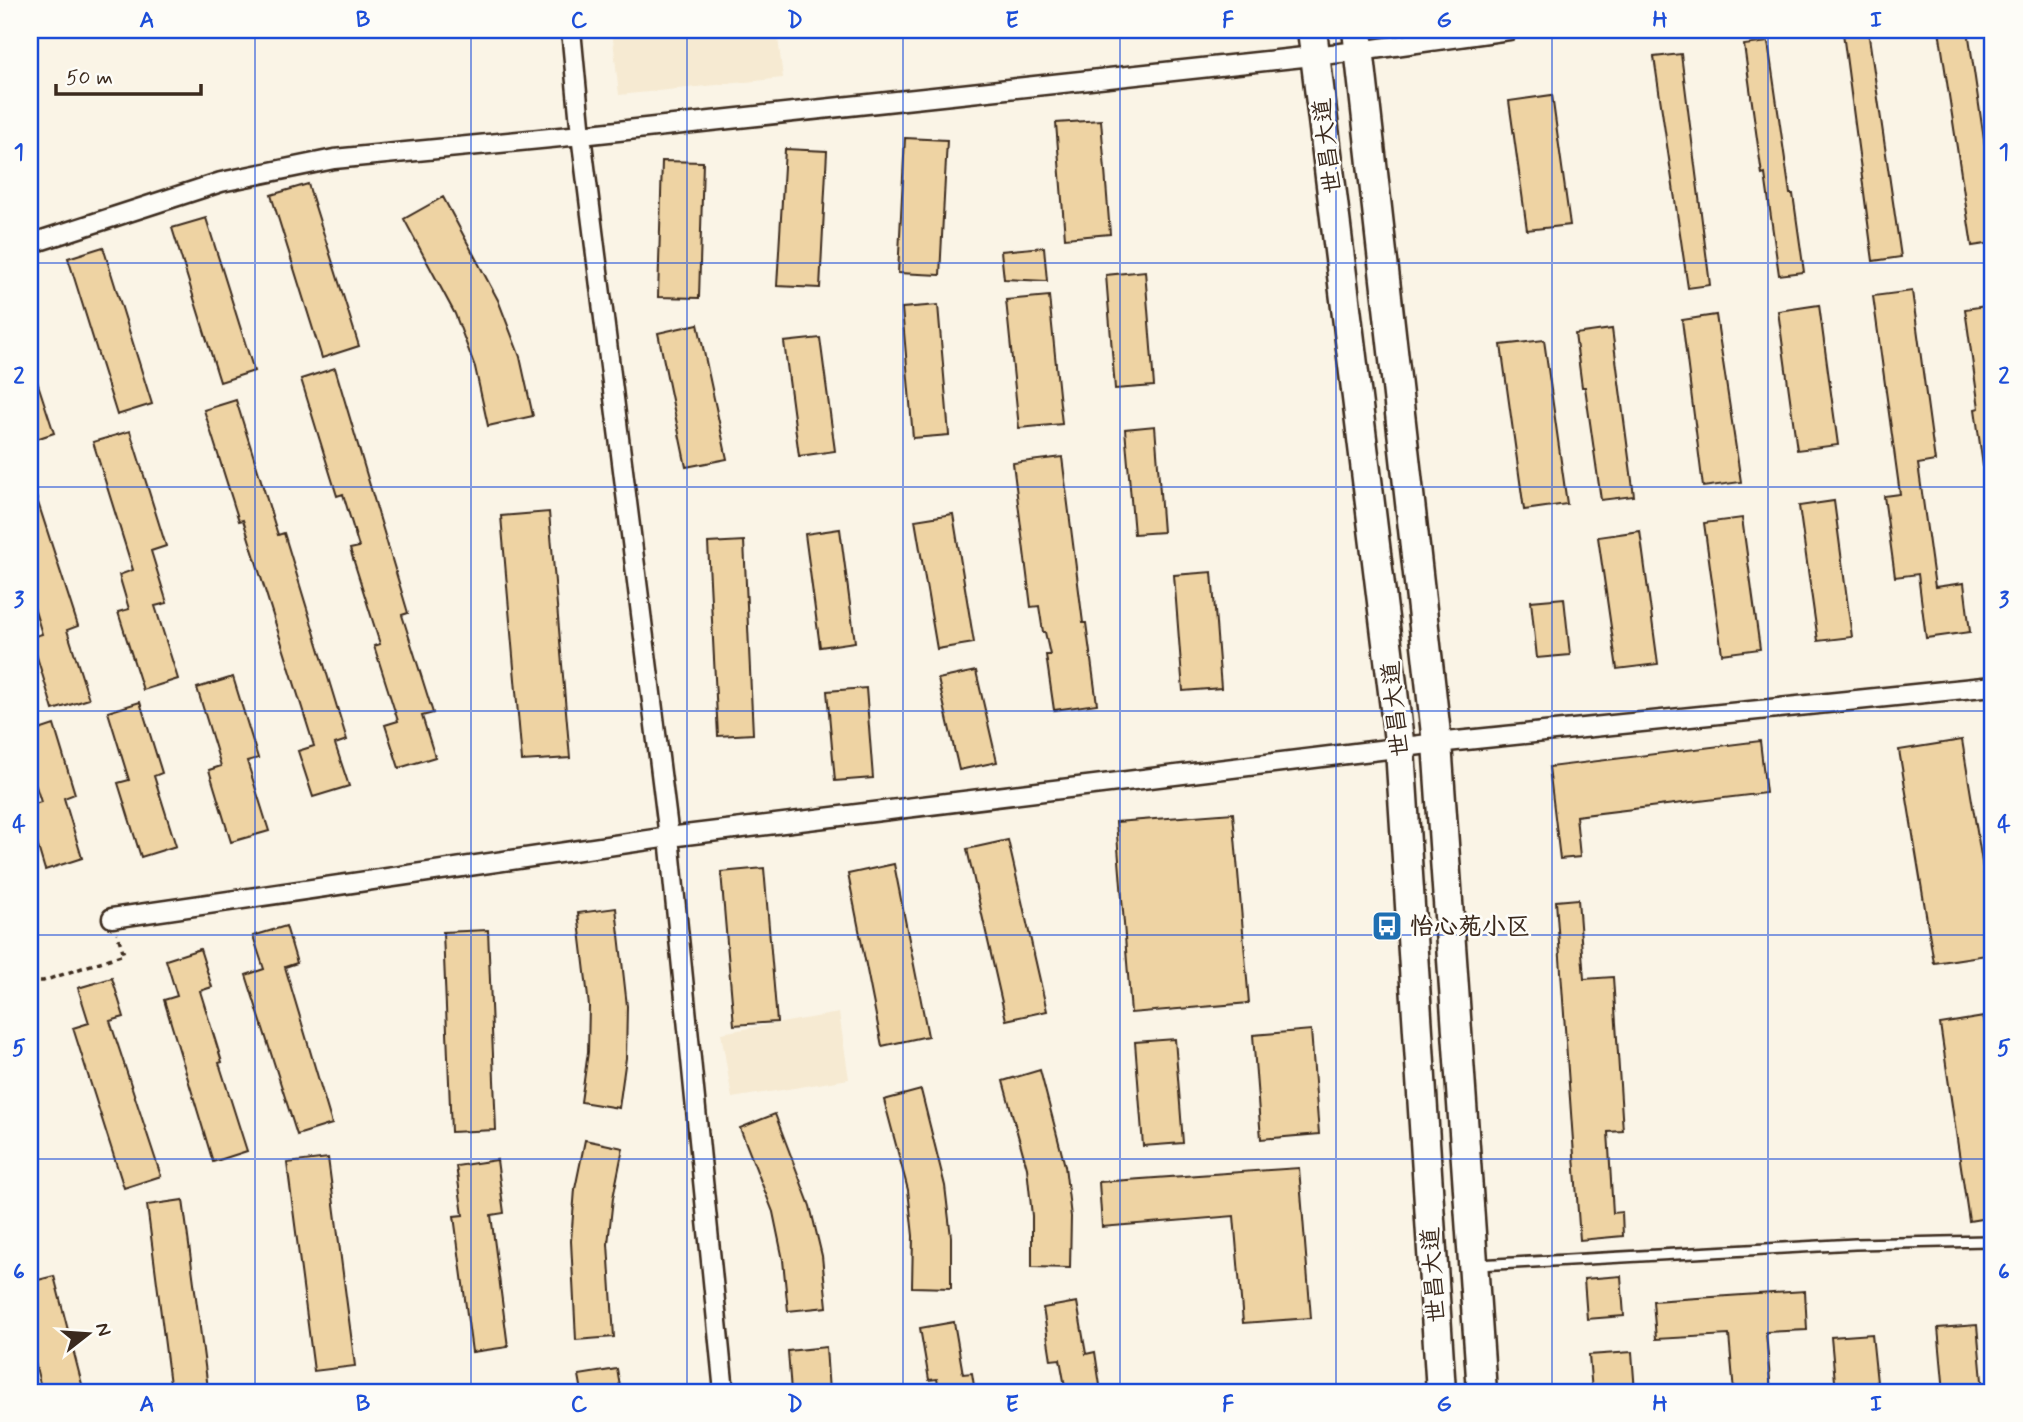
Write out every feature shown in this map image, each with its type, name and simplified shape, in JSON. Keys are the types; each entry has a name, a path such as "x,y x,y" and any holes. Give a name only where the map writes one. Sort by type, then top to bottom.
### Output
{"main road":[{"name":"世昌大道","path":"1358,41 1437,743 1482,1392"},
{"name":"世昌大道","path":"1314,43 1400,749 1441,1392"}],"street":[{"path":"571,30 581,135 669,837 724,1392"},
{"path":"30,244 221,182 334,159 581,135 1314,43 1509,30"},
{"path":"112,918 669,837 1437,743 1993,686"}],"lane":[{"path":"1473,1265 1855,1244 1987,1241"}],"path":[{"path":"30,981 43,981 124,954 112,918"}],"shaded area":[{"path":"612,30 777,30 783,78 619,95"},
{"path":"839,1013 849,1079 732,1098 721,1033"}],"building":[{"path":"1868,30 1901,257 1873,261 1843,33"},
{"path":"1939,30 1968,30 1993,201 1993,243 1972,246"},
{"path":"1768,42 1804,272 1779,275 1744,45"},
{"path":"1681,54 1710,285 1688,288 1654,57"},
{"path":"1552,95 1570,225 1527,230 1509,101"},
{"path":"1101,120 1110,234 1065,238 1056,123"},
{"path":"905,138 947,140 940,275 898,273"},
{"path":"785,149 827,151 820,288 777,286"},
{"path":"662,161 703,162 699,298 658,297"},
{"path":"308,184 359,346 322,358 271,195"},
{"path":"443,197 498,300 520,357 533,416 488,426 475,367 455,314 404,219"},
{"path":"206,218 254,371 220,382 172,228"},
{"path":"103,247 152,404 117,415 68,258"},
{"path":"1044,247 1047,281 1004,279 1001,251"},
{"path":"1145,271 1154,386 1115,389 1106,275"},
{"path":"1912,291 1935,461 1918,464 1935,587 1964,583 1970,632 1926,638 1918,574 1895,577 1884,496 1900,494 1873,296"},
{"path":"1049,296 1062,424 1019,428 1006,300"},
{"path":"938,305 949,435 913,438 902,308"},
{"path":"1819,305 1838,445 1797,450 1778,311"},
{"path":"1993,305 1993,472 1984,473 1975,409 1979,408 1965,309"},
{"path":"1716,315 1741,482 1703,487 1682,320"},
{"path":"698,324 727,459 686,467 658,333"},
{"path":"1612,329 1634,496 1601,500 1575,334"},
{"path":"820,338 835,451 799,456 784,342"},
{"path":"1544,340 1567,504 1524,510 1501,345"},
{"path":"335,368 408,613 402,615 433,713 422,716 435,757 399,768 385,725 398,721 374,646 380,644 350,549 359,547 343,494 337,496 301,379"},
{"path":"33,369 54,433 30,441 30,370"},
{"path":"236,400 278,535 284,533 347,740 335,744 349,786 313,797 298,751 314,746 243,520 239,521 204,410"},
{"path":"1155,426 1163,532 1134,534 1125,429"},
{"path":"130,431 166,546 151,551 167,603 155,606 178,679 143,690 118,612 129,609 119,575 133,570 93,442"},
{"path":"1062,457 1083,623 1086,623 1097,704 1054,710 1046,655 1050,655 1045,632 1039,606 1031,607 1013,463"},
{"path":"33,487 78,626 67,630 89,699 53,710 31,637 42,634 30,594 30,488"},
{"path":"1834,501 1852,637 1818,641 1799,506"},
{"path":"549,512 570,758 522,761 501,516"},
{"path":"953,514 974,643 937,649 915,520"},
{"path":"1742,518 1760,649 1722,654 1704,523"},
{"path":"840,529 855,642 820,647 805,534"},
{"path":"1640,531 1658,664 1617,669 1598,537"},
{"path":"744,541 753,734 718,736 708,543"},
{"path":"1212,572 1221,688 1183,691 1174,575"},
{"path":"1564,598 1570,655 1537,658 1531,601"},
{"path":"976,671 997,762 959,770 938,679"},
{"path":"233,677 258,758 247,761 269,831 231,842 209,770 221,766 197,688"},
{"path":"866,688 873,778 835,781 827,691"},
{"path":"140,702 162,773 154,776 176,846 141,857 118,783 129,780 108,712"},
{"path":"54,725 75,794 64,798 82,858 45,870 30,820 30,805 41,802 30,767 30,733"},
{"path":"1962,740 1993,929 1993,954 1934,963 1899,750"},
{"path":"1760,741 1766,793 1576,816 1580,857 1560,859 1549,767"},
{"path":"1233,813 1249,1003 1131,1013 1116,822"},
{"path":"1008,840 1047,1011 1006,1020 967,849"},
{"path":"894,864 928,1036 882,1046 848,874"},
{"path":"764,868 777,1022 734,1025 721,872"},
{"path":"1578,899 1584,979 1613,977 1623,1131 1608,1132 1613,1213 1622,1212 1623,1236 1580,1240 1556,901"},
{"path":"616,908 627,1006 626,1058 619,1108 581,1102 588,1052 589,1006 578,913"},
{"path":"286,926 297,963 285,967 332,1124 297,1135 246,975 264,969 253,936"},
{"path":"488,930 496,1130 451,1132 443,932"},
{"path":"200,949 212,987 200,991 247,1151 213,1162 164,1000 177,996 166,960"},
{"path":"112,978 124,1017 110,1021 161,1176 124,1188 73,1028 89,1023 78,988"},
{"path":"1984,1017 1993,1078 1993,1217 1969,1221 1940,1024"},
{"path":"1311,1030 1319,1134 1261,1139 1253,1035"},
{"path":"1175,1039 1183,1143 1143,1146 1135,1042"},
{"path":"1040,1070 1065,1166 1071,1217 1070,1268 1032,1267 1032,1216 1027,1168 1003,1081"},
{"path":"921,1090 945,1186 951,1237 951,1288 912,1287 913,1236 908,1190 884,1100"},
{"path":"775,1114 810,1206 822,1256 827,1307 788,1311 783,1260 773,1212 740,1128"},
{"path":"585,1140 623,1148 613,1198 608,1244 614,1337 576,1340 571,1241 575,1189"},
{"path":"328,1158 355,1366 314,1371 287,1163"},
{"path":"497,1160 504,1213 491,1215 508,1347 472,1352 454,1216 463,1215 456,1166"},
{"path":"1299,1168 1311,1318 1243,1323 1234,1216 1102,1227 1099,1182"},
{"path":"183,1200 208,1388 171,1392 147,1205"},
{"path":"54,1276 84,1392 42,1392 30,1342 30,1282"},
{"path":"1621,1276 1624,1316 1587,1319 1584,1279"},
{"path":"1805,1291 1807,1330 1766,1332 1771,1392 1734,1392 1729,1335 1656,1339 1653,1301"},
{"path":"1077,1302 1086,1354 1095,1352 1101,1392 1066,1392 1060,1359 1051,1360 1043,1308"},
{"path":"954,1322 963,1374 972,1373 975,1392 940,1392 937,1379 929,1380 920,1328"},
{"path":"1977,1325 1983,1392 1944,1392 1938,1328"},
{"path":"1872,1334 1878,1392 1836,1392 1831,1337"},
{"path":"826,1347 829,1392 791,1392 788,1351"},
{"path":"1632,1352 1635,1392 1592,1392 1589,1355"},
{"path":"617,1369 621,1392 582,1392 579,1375"}],"place":[{"name":"怡心苑小区","path":"1387,926"}]}
